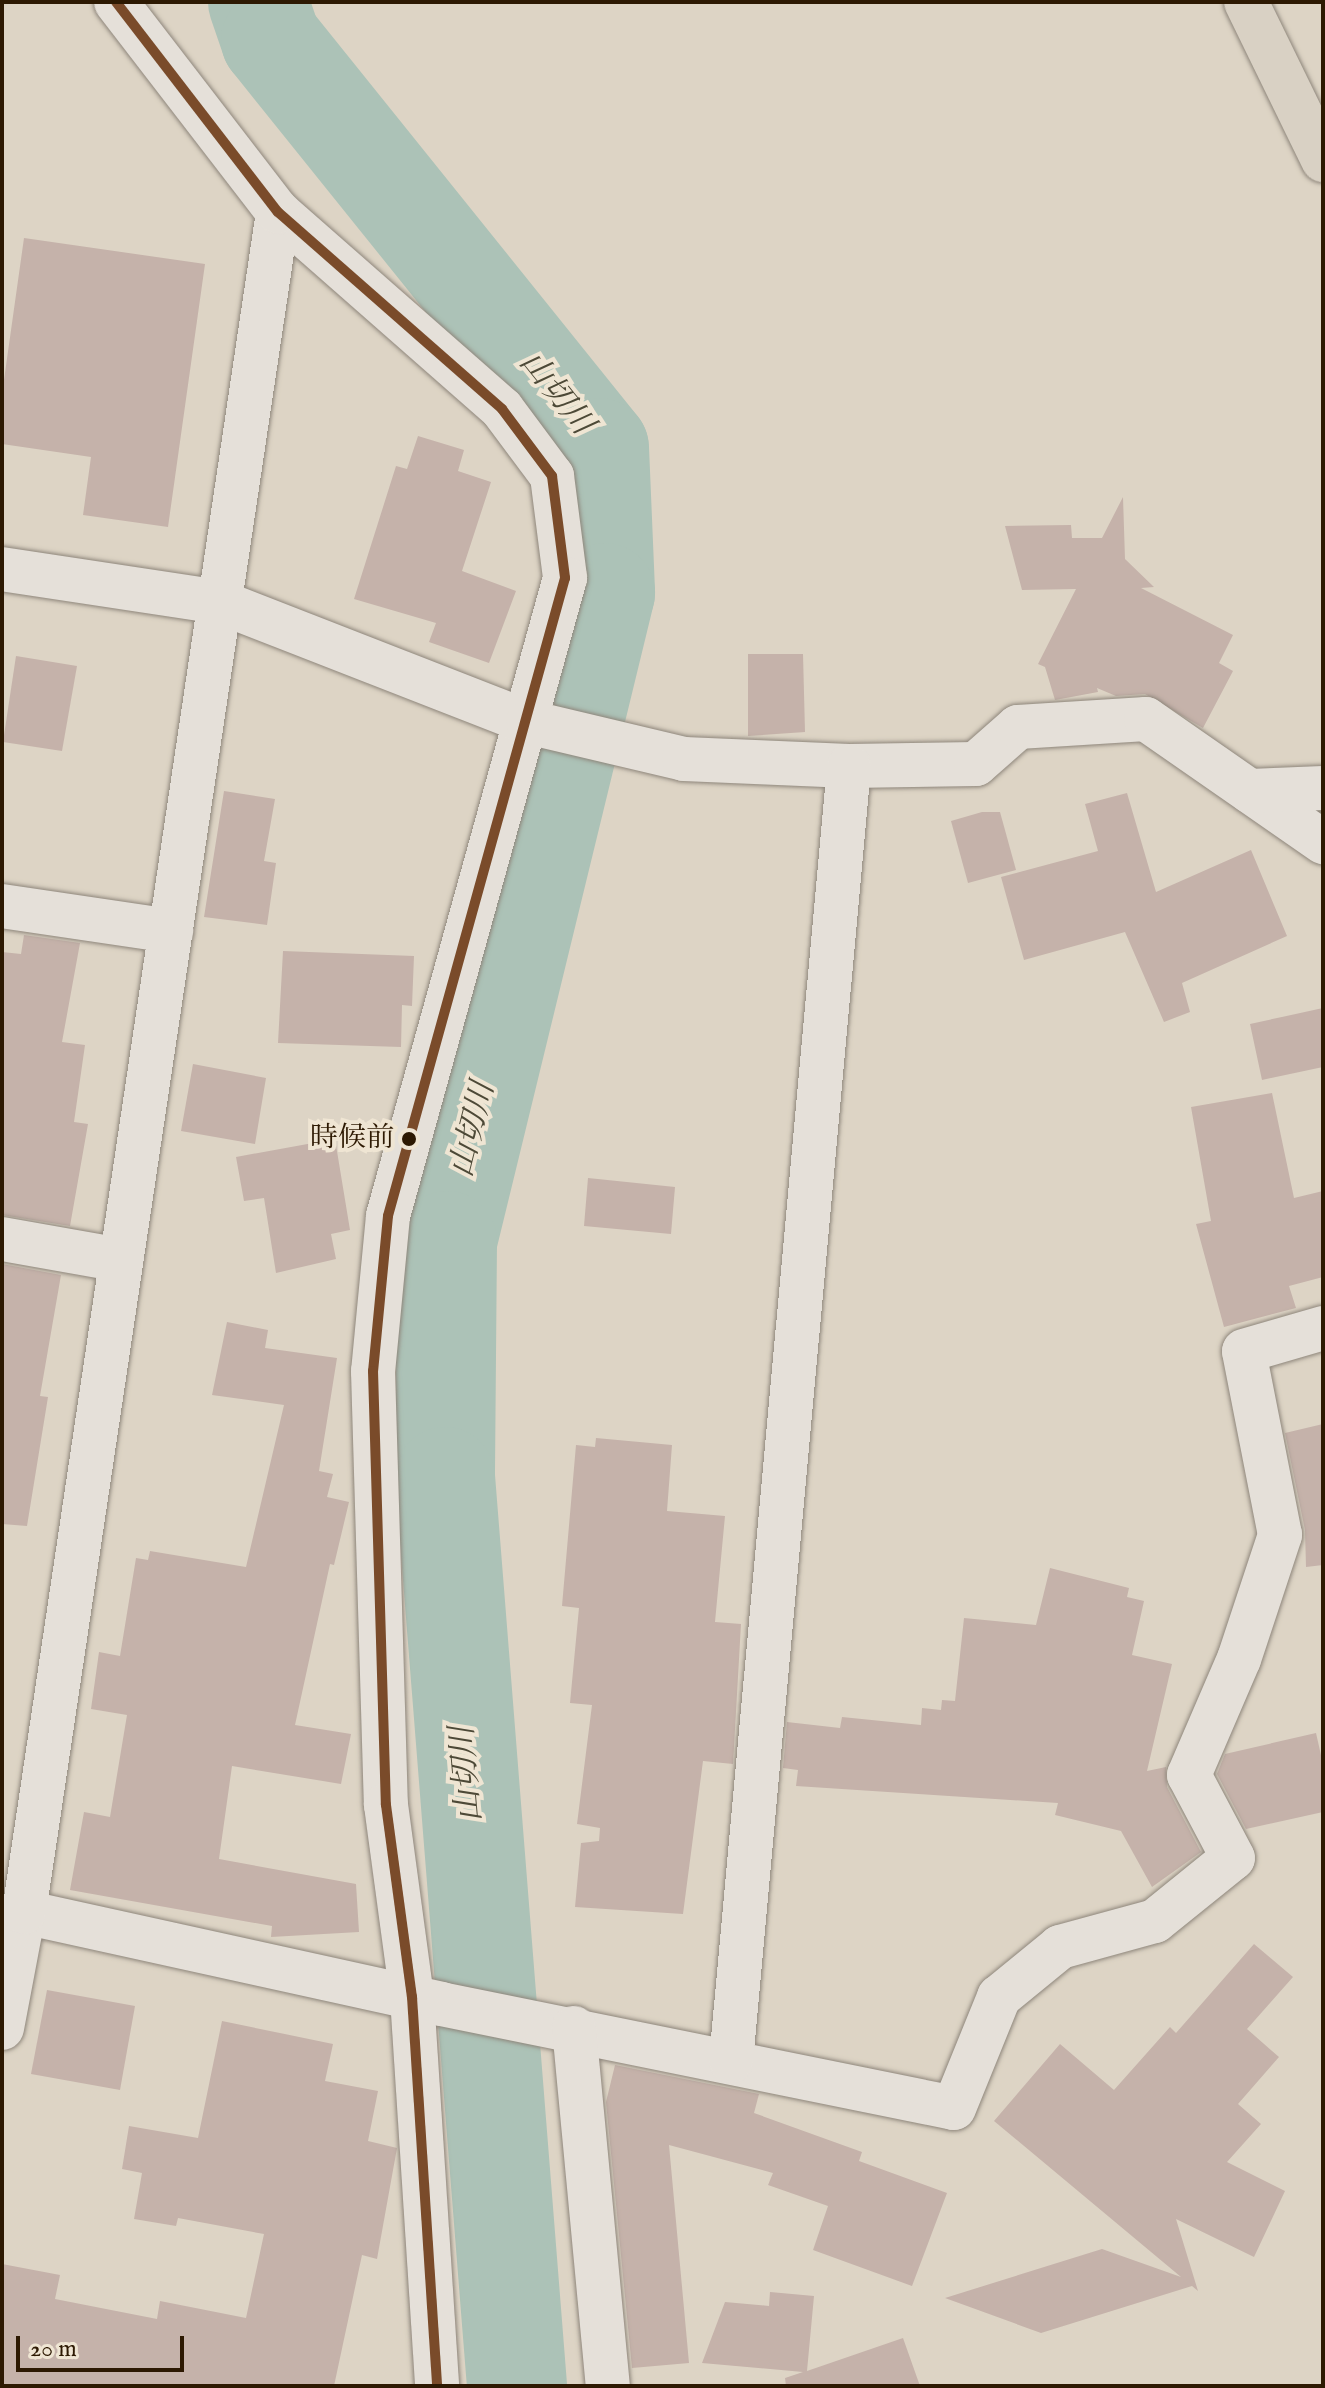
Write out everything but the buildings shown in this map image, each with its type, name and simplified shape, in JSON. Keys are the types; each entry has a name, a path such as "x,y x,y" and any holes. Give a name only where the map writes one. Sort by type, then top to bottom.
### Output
{"highway":[{"path":"1246,2 1323,160"}],"street":[{"path":"116,2 278,212 502,409 552,476 565,578 544,727 388,1216 373,1371 386,1805 426,2001 437,2386"},
{"path":"2,2028 24,1912 278,212"},
{"path":"2,569 220,602 544,727 684,759 849,766 976,764 1018,727 1146,719 1323,842"},
{"path":"731,2061 849,766"},
{"path":"1250,791 1323,788"},
{"path":"2,906 171,931"},
{"path":"2,1239 121,1260"},
{"path":"24,1912 426,2001 562,2026 954,2108 999,1997 1060,1947 1155,1921 1233,1858 1189,1775 1239,1659 1280,1535 1244,1351 1323,1328"},
{"path":"562,2026 608,2386"}],"waterway":[{"name":"山切川","path":"258,2 271,40 599,448 605,593 447,1241 445,1477 517,2386"}],"transit line":[{"path":"116,2 278,212 502,409 552,476 565,578 388,1216 373,1371 386,1805 412,1997 437,2386"}],"place":[{"name":"時候前","path":"409,1139"}]}
